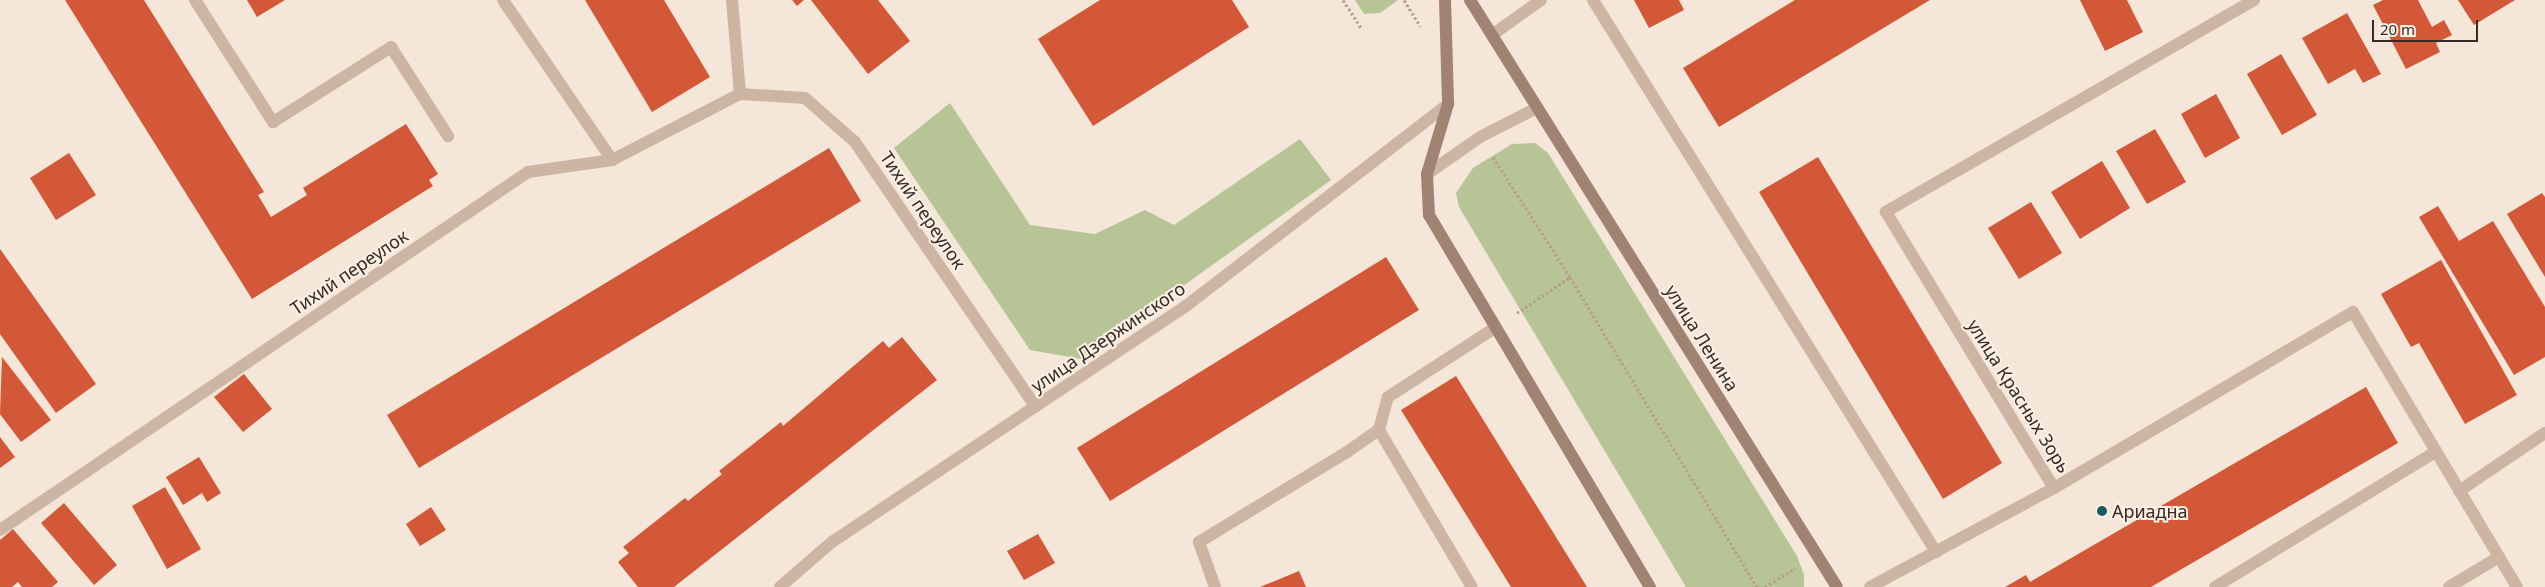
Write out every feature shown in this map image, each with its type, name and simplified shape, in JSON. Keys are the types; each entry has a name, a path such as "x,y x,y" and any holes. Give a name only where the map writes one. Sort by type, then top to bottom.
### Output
{"main road":[{"path":"1446,0 1448,104 1427,174 1429,215 1493,329 1650,587"},
{"name":"улица Ленина","path":"1470,0 1837,587"}],"street":[{"path":"195,0 273,122 391,48 448,136"},
{"path":"503,0 612,160"},
{"path":"732,0 740,94"},
{"path":"1492,35 1541,0"},
{"path":"1593,0 1936,552"},
{"name":"улица Красных Зорь","path":"2254,0 1886,212 2054,488 2353,312 2517,587"},
{"name":"Тихий переулок","path":"0,530 528,172 612,160 740,94 805,98 855,142 1036,406"},
{"name":"улица Дзержинского","path":"780,587 832,542 1186,306 1448,104"},
{"path":"1427,174 1480,137 1537,108"},
{"path":"1215,587 1199,542 1347,452 1379,430 1388,398 1493,329"},
{"path":"1379,430 1472,587"},
{"path":"2459,491 2545,433"},
{"path":"2215,587 2435,452"},
{"path":"1870,587 2054,488"},
{"path":"2449,587 2499,557"}],"path":[{"path":"1343,0 1362,28"},
{"path":"1480,137 1570,277 1757,587"},
{"path":"1493,329 1570,277"},
{"path":"1765,587 1817,554"}],"green space":[{"path":"1355,0 1398,0 1380,13 1364,14"},
{"path":"950,103 1030,225 1095,234 1145,210 1174,225 1300,139 1331,180 1081,359 1030,350 894,148"},
{"path":"1535,143 1548,153 1797,556 1804,575 1804,587 1686,587 1459,207 1456,193 1473,168 1512,144"}],"building":[{"path":"65,0 144,0 264,192 258,195 271,217 307,195 303,188 406,124 438,174 429,180 433,186 252,299"},
{"path":"247,0 285,0 257,17"},
{"path":"585,0 664,0 710,77 652,112"},
{"path":"792,0 804,0 797,6"},
{"path":"811,0 878,0 910,41 868,74"},
{"path":"1100,0 1232,0 1249,27 1093,126 1038,39"},
{"path":"1634,0 1679,0 1684,10 1649,28"},
{"path":"1795,0 1930,0 1719,127 1683,68"},
{"path":"2080,0 2127,0 2143,32 2105,51"},
{"path":"2383,0 2418,0 2432,27 2444,20 2452,35 2436,43 2440,52 2406,69 2373,5"},
{"path":"2458,0 2515,0 2474,25"},
{"path":"2347,13 2381,74 2363,83 2355,69 2328,84 2302,38"},
{"path":"2281,54 2317,115 2282,135 2247,74"},
{"path":"2216,94 2240,138 2205,158 2181,114"},
{"path":"2155,129 2186,182 2147,204 2116,151"},
{"path":"829,148 861,201 419,468 387,415"},
{"path":"69,153 96,195 56,220 30,178"},
{"path":"1818,157 2002,463 1943,499 1759,192"},
{"path":"2102,161 2130,208 2080,239 2051,192"},
{"path":"2542,193 2545,197 2545,277 2507,214"},
{"path":"2031,202 2062,253 2019,279 1988,228"},
{"path":"2438,206 2459,241 2493,221 2545,307 2545,357 2514,375 2419,217"},
{"path":"0,249 96,384 56,413 0,334"},
{"path":"1386,257 1419,310 1110,501 1077,448"},
{"path":"2441,260 2517,395 2465,424 2419,343 2411,347 2381,294"},
{"path":"902,337 937,380 674,587 638,587 618,562 629,553 623,547 685,498 688,501 722,474 719,471 781,422 783,426 883,341 889,348"},
{"path":"2,357 51,420 21,442 0,414"},
{"path":"244,374 272,409 243,432 214,397"},
{"path":"1456,376 1587,587 1511,587 1401,410"},
{"path":"2366,387 2398,443 2151,587 2005,587 2026,575 2030,582"},
{"path":"0,437 15,457 0,468"},
{"path":"199,457 221,493 207,502 202,493 183,505 166,477"},
{"path":"165,487 201,549 167,569 132,506"},
{"path":"64,503 117,565 94,585 41,523"},
{"path":"431,507 446,530 420,546 406,524"},
{"path":"13,529 58,582 52,587 22,587 18,582 12,587 0,587 0,540"},
{"path":"1038,534 1055,563 1024,580 1007,551"},
{"path":"1299,571 1306,587 1260,587"}],"place":[{"name":"Ариадна","path":"2102,511"}]}
